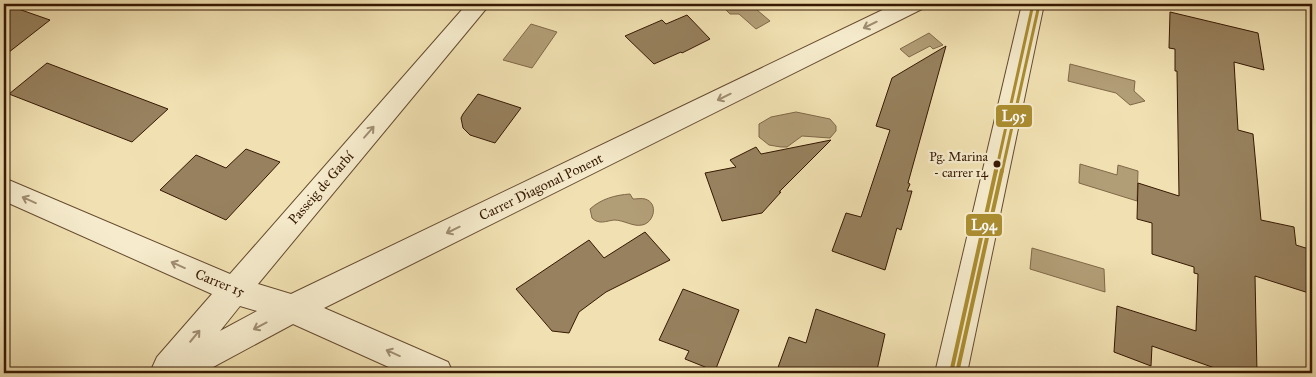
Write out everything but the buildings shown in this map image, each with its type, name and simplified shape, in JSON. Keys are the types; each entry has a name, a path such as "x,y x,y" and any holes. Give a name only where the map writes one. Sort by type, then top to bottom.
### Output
{"street":[{"name":"Passeig de Garbí","path":"164,373 476,4"},
{"name":"Carrer Diagonal Ponent","path":"170,373 292,309 914,4"},
{"path":"951,373 995,167 1033,4"},
{"name":"Carrer 15","path":"4,189 234,290 292,309 437,373"}],"shaded area":[{"path":"737,4 750,4 770,21 756,29 739,14 730,14 725,9"},
{"path":"531,24 557,32 532,68 503,60"},
{"path":"929,33 943,45 933,49 930,46 909,57 900,49"},
{"path":"1070,64 1135,81 1134,91 1145,101 1130,105 1116,93 1068,81"},
{"path":"796,112 830,119 836,126 836,131 830,138 802,136 787,147 769,145 759,137 759,124 771,117"},
{"path":"1080,164 1117,175 1118,165 1138,171 1137,201 1079,183"},
{"path":"630,194 633,199 645,199 652,204 653,213 650,221 642,225 635,225 614,220 600,222 592,218 590,209 599,203 614,197"},
{"path":"1032,248 1104,269 1105,292 1030,269"}],"transit line":[{"name":"L94","path":"951,373 1033,4"},
{"name":"L95","path":"957,373 1039,5"}],"place":[{"name":"Pg. Marina - carrer 14","path":"997,164"}]}
